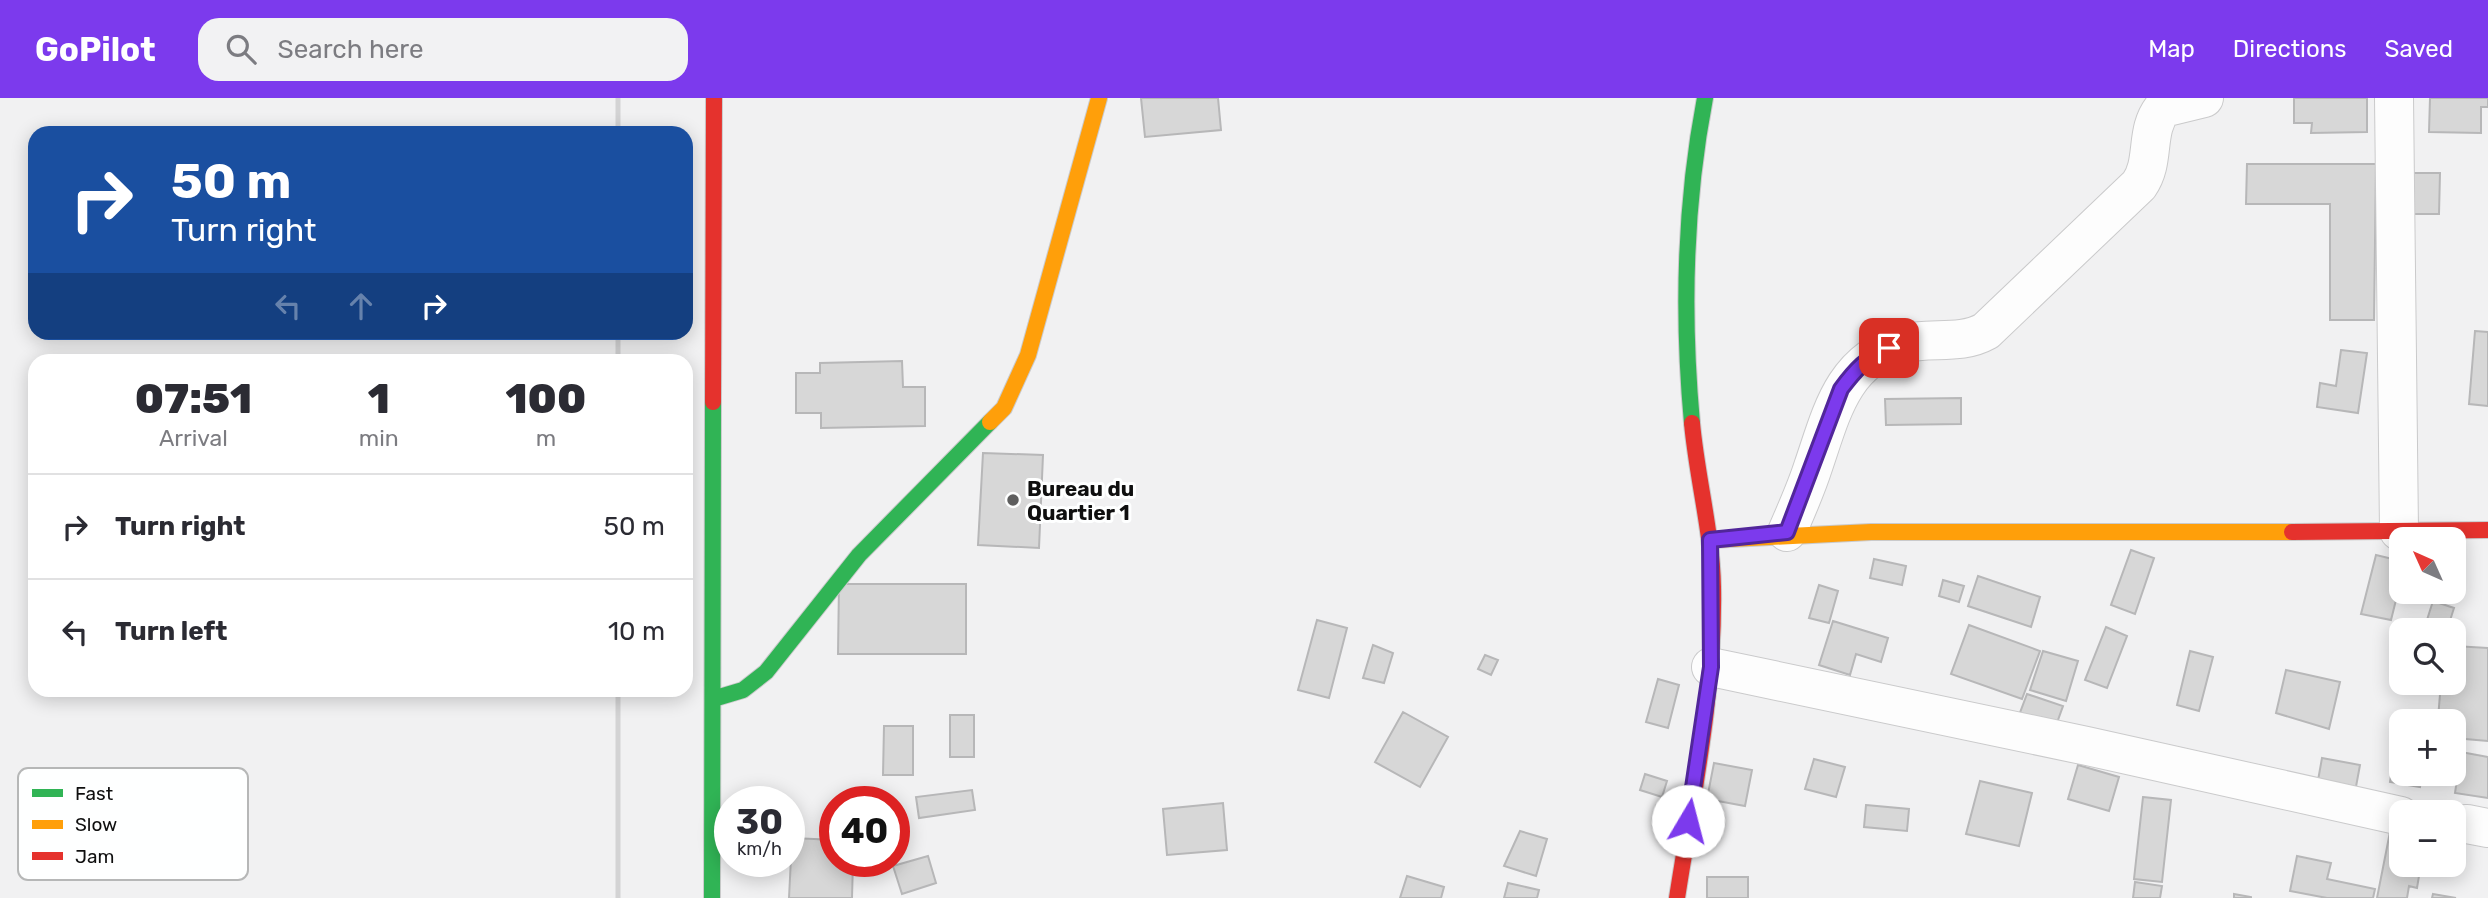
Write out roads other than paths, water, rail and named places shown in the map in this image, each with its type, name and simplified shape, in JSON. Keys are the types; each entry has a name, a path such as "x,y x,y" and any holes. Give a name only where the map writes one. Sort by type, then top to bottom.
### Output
{"street":[{"path":"712,898 714,98"},
{"path":"713,699 743,690 766,672 859,555 1004,408 1028,355 1099,98"},
{"path":"1677,898 1711,667 1710,540 1700,483 1686,340 1685,255 1698,128 1705,98"},
{"path":"1787,532 1811,476 1831,412 1856,369 1876,354 1903,343 1971,340 1986,331 2146,175 2151,130 2163,108 2204,98"},
{"path":"2394,98 2399,527"},
{"path":"2466,530 2488,530"},
{"path":"1710,540 1787,532 2389,531"},
{"path":"1711,667 2389,813"},
{"path":"2466,826 2488,828"}],"railway":[{"path":"618,98 618,126"},
{"path":"618,340 618,354"},
{"path":"618,697 618,898"}],"place":[{"name":"Bureau du Quartier 1","path":"1013,500"}]}
